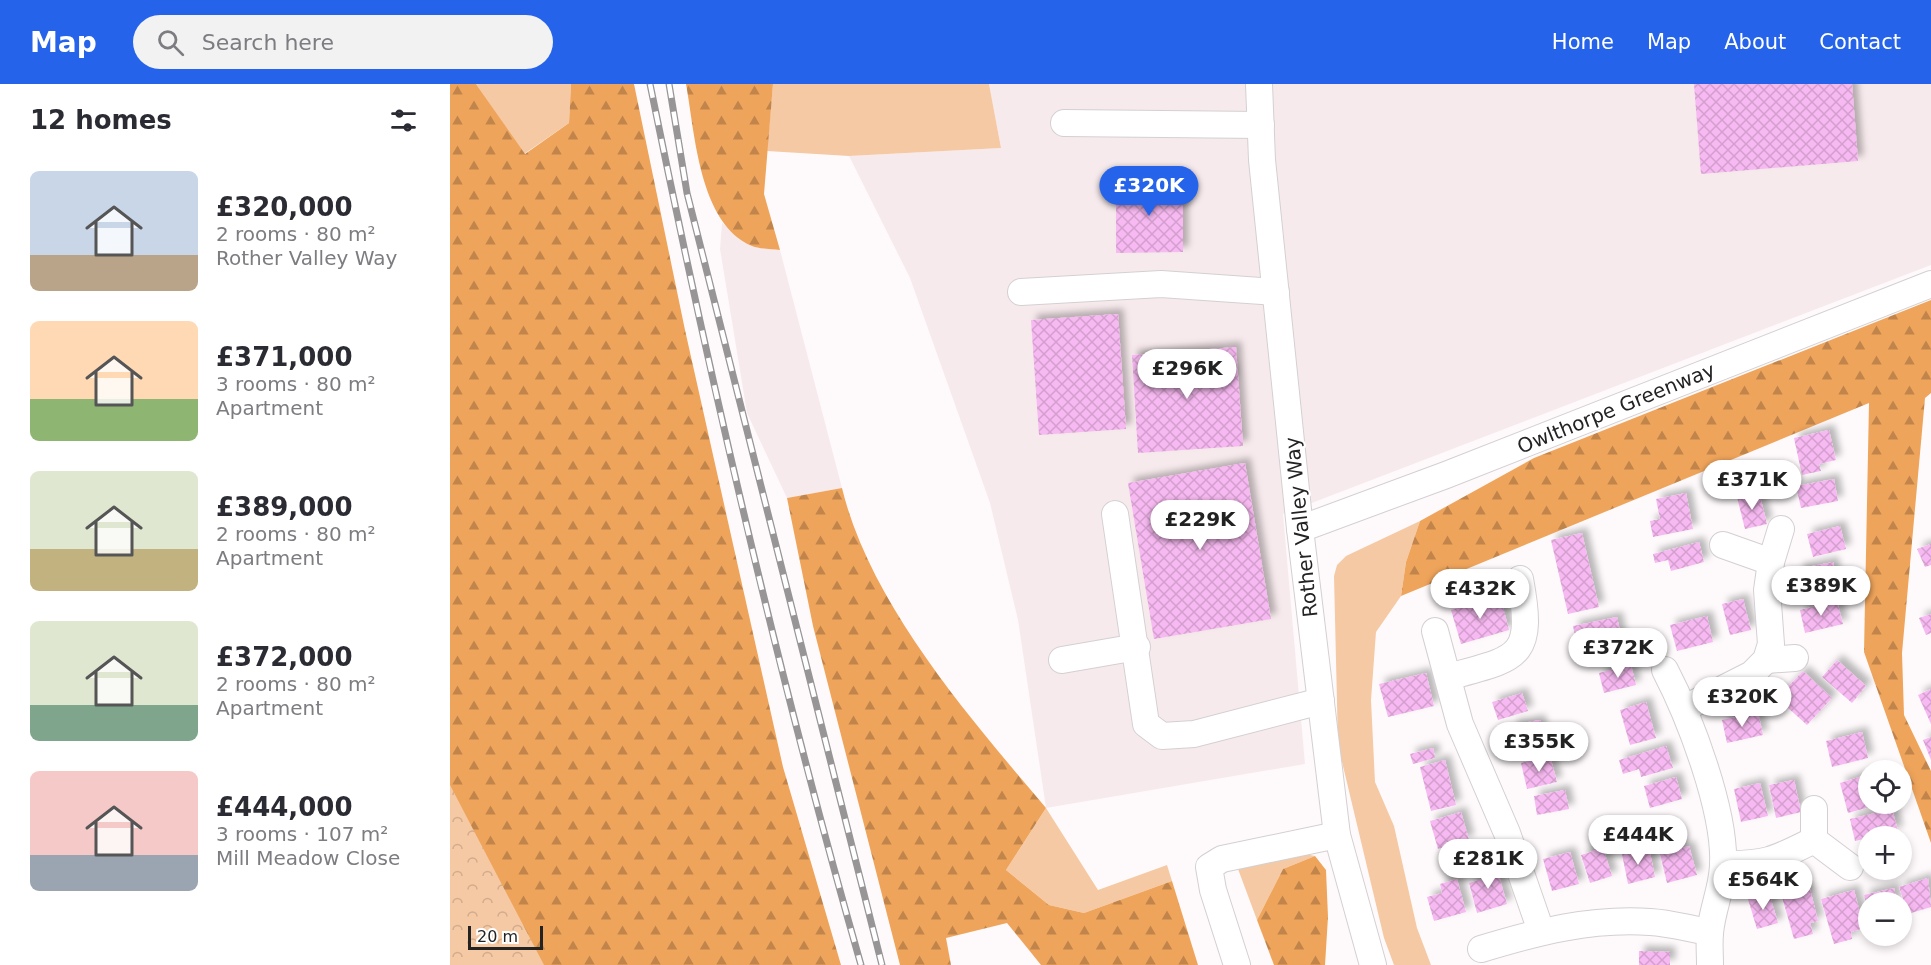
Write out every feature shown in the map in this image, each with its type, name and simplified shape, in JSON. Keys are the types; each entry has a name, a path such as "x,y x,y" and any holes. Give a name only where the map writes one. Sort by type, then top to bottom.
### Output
{"street":[{"name":"Rother Valley Way","path":"1259,84 1276,292 1300,529 1337,835 1373,965"},
{"path":"1064,123 1261,125"},
{"path":"1021,292 1161,284 1276,292"},
{"name":"Owlthorpe Greenway","path":"1300,529 1446,475 1931,284"},
{"path":"1115,514 1137,647 1146,724 1162,736 1194,734 1321,702"},
{"path":"1685,708 1752,674 1766,660 1771,644 1767,590 1771,562 1781,529"},
{"path":"1723,545 1771,562"},
{"path":"1448,677 1504,662 1516,653 1525,634 1526,608 1520,579"},
{"path":"1435,631 1474,761 1507,833 1541,931"},
{"path":"1062,660 1137,647"},
{"path":"1766,660 1795,658"},
{"path":"1665,670 1685,708 1704,764 1718,820 1723,864 1710,932 1710,965"},
{"path":"1814,809 1814,840"},
{"path":"1237,965 1213,890 1209,867 1222,859 1337,835"},
{"path":"1723,864 1757,864 1775,860 1814,840"},
{"path":"1814,840 1850,867"},
{"path":"1481,949 1541,931 1578,924 1621,921 1653,922 1710,932"}],"shaded area":[{"path":"989,84 1931,84 1931,265 1283,514 1305,764 1046,808 1018,620 990,503 910,278 849,156 1001,148"},
{"path":"722,223 752,246 780,250 842,488 787,498 747,413 720,249"}],"green space":[{"path":"450,84 476,84 525,154 569,123 571,84 634,84 685,330 783,767 841,965 450,965"},
{"path":"476,84 571,84 569,123 524,154"},
{"path":"686,84 773,84 764,194 780,250 752,246 734,235 721,218 710,198 702,175"},
{"path":"773,84 989,84 1001,148 849,156 767,151"},
{"path":"1931,300 1931,393 1925,398 1902,653 1904,715 1931,771 1931,843 1912,789 1912,760 1902,760 1864,652 1869,403 1401,596 1406,562 1420,521 1534,458"},
{"path":"842,488 856,531 875,574 899,616 955,698 1046,808 1006,870 1049,905 1084,913 1172,881 1198,965 1041,965 1007,923 946,938 951,965 900,965 813,626 787,498"},
{"path":"1420,521 1406,562 1401,596 1376,632 1371,700 1375,782 1394,826 1417,928 1431,965 1394,965 1384,938 1338,745 1334,576 1337,565 1346,556"},
{"path":"450,785 544,965 450,965"},
{"path":"1046,808 1098,890 1167,865 1172,881 1084,913 1049,905 1006,870"},
{"path":"1305,854 1315,856 1283,869 1257,920 1238,869"},
{"path":"1315,856 1326,870 1328,917 1325,965 1274,965 1257,920 1283,869"}],"building":[{"path":"1694,84 1852,84 1858,161 1701,174"},
{"path":"1116,182 1183,182 1183,252 1116,253"},
{"path":"1118,314 1126,429 1039,435 1031,320"},
{"path":"1236,347 1243,446 1138,453 1132,355"},
{"path":"1829,430 1836,460 1819,464 1821,471 1802,475 1794,438"},
{"path":"1245,463 1271,619 1154,639 1128,483"},
{"path":"1834,479 1838,501 1801,508 1796,486"},
{"path":"1759,492 1767,524 1745,529 1737,497"},
{"path":"1686,493 1693,529 1653,537 1650,521 1660,519 1656,499"},
{"path":"1840,526 1846,549 1813,557 1807,534"},
{"path":"1582,533 1599,607 1568,614 1551,540"},
{"path":"1699,542 1704,562 1671,571 1668,560 1655,563 1653,554"},
{"path":"1931,544 1931,565 1925,567 1917,549"},
{"path":"1833,562 1839,593 1804,600 1797,569"},
{"path":"1500,596 1509,630 1461,644 1451,610"},
{"path":"1743,599 1751,630 1730,635 1722,604"},
{"path":"1837,601 1843,624 1805,633 1800,610"},
{"path":"1931,614 1931,633 1926,635 1919,618"},
{"path":"1707,616 1713,642 1677,651 1670,625"},
{"path":"1617,617 1625,655 1597,661 1593,641 1577,644 1573,626"},
{"path":"1837,660 1866,686 1852,703 1822,677"},
{"path":"1631,665 1636,685 1604,693 1599,673"},
{"path":"1803,671 1832,698 1807,725 1777,698"},
{"path":"1426,673 1434,706 1388,717 1379,684"},
{"path":"1931,689 1931,724 1918,695"},
{"path":"1522,693 1528,711 1498,720 1492,702"},
{"path":"1646,702 1656,738 1630,745 1620,710"},
{"path":"1758,712 1763,735 1727,743 1722,720"},
{"path":"1540,720 1546,748 1517,754 1511,725"},
{"path":"1862,732 1868,758 1832,767 1826,741"},
{"path":"1931,737 1931,760 1923,740"},
{"path":"1666,746 1673,768 1641,777 1639,769 1623,774 1619,760"},
{"path":"1433,748 1435,758 1413,764 1410,754"},
{"path":"1550,756 1557,782 1527,789 1521,763"},
{"path":"1445,760 1456,805 1431,811 1420,767"},
{"path":"1676,777 1682,799 1650,808 1644,786"},
{"path":"1858,777 1858,810 1848,813 1840,783"},
{"path":"1794,780 1801,812 1776,818 1769,785"},
{"path":"1760,783 1768,816 1741,822 1734,789"},
{"path":"1565,790 1569,809 1537,815 1534,796"},
{"path":"1461,812 1469,840 1438,849 1430,821"},
{"path":"1871,814 1893,814 1897,826 1858,826 1858,840 1855,841 1850,819"},
{"path":"1689,846 1697,875 1667,883 1660,854"},
{"path":"1603,848 1612,876 1590,883 1581,855"},
{"path":"1649,848 1655,877 1628,884 1622,854"},
{"path":"1570,852 1579,884 1552,891 1543,859"},
{"path":"1495,862 1507,904 1477,913 1469,883 1483,879 1480,866"},
{"path":"1928,878 1931,907 1912,913 1912,892 1901,892 1899,887"},
{"path":"1457,879 1466,912 1434,921 1427,897 1442,893 1440,884"},
{"path":"1894,888 1895,892 1877,892"},
{"path":"1810,889 1818,921 1810,923 1813,934 1794,939 1782,897"},
{"path":"1854,890 1858,905 1858,930 1851,932 1852,939 1834,944 1821,899"},
{"path":"1769,893 1778,923 1757,929 1748,899"},
{"path":"1639,951 1670,952 1670,965 1639,965"}],"railway":[{"path":"650,84 747,527 801,747 861,965"},
{"path":"669,84 687,193 882,965"}]}
